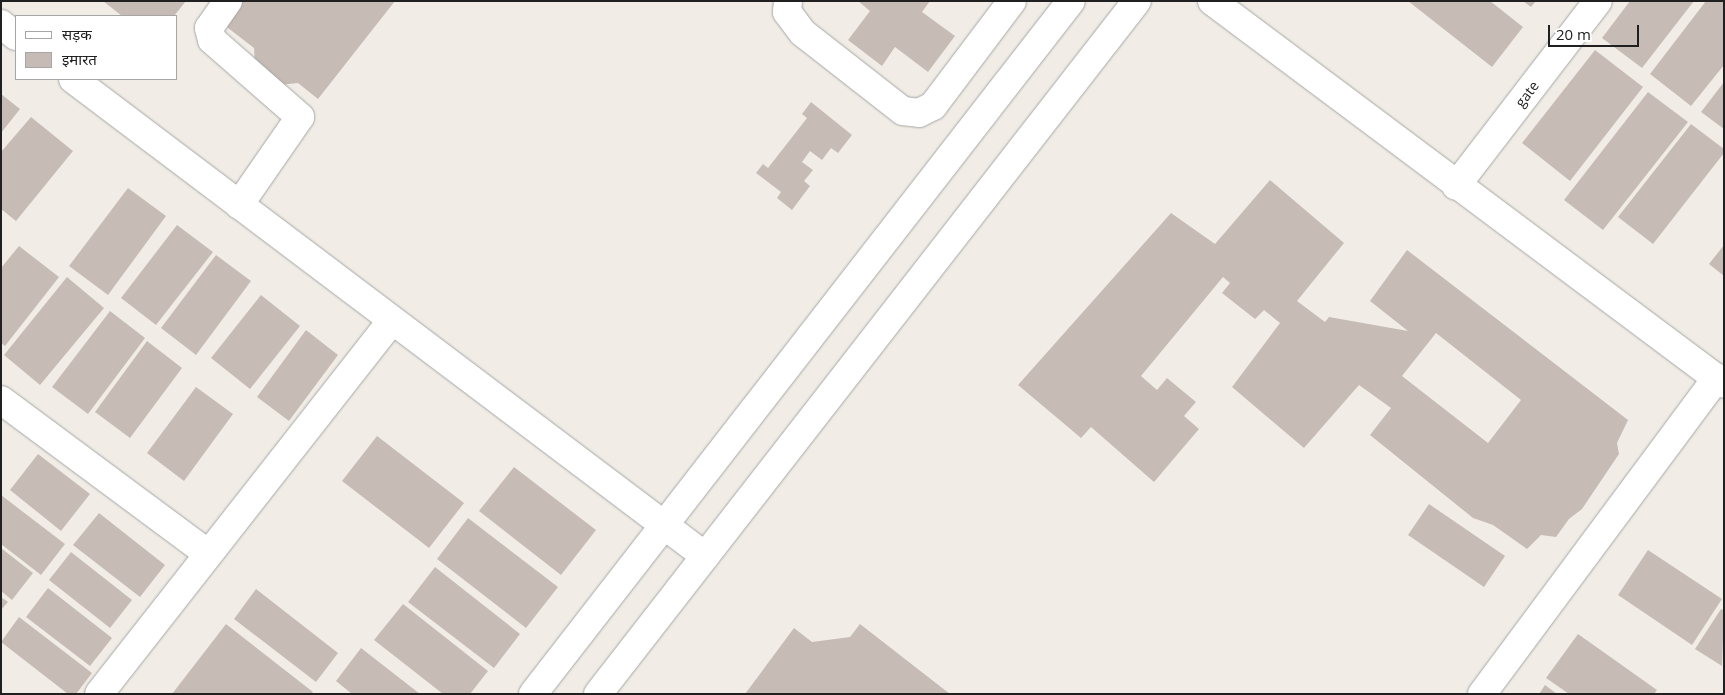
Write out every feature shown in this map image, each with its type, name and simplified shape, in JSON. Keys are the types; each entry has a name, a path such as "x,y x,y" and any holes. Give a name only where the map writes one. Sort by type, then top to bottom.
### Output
{"street":[{"path":"228,1 208,28 212,40 300,117 239,205"},
{"path":"788,1 787,12 803,33 903,111 919,113 933,106 1012,1"},
{"path":"533,694 1071,1"},
{"path":"598,694 1137,1"},
{"path":"1212,1 1456,186 1720,381 1482,694"},
{"name":"gate","path":"1456,186 1598,1"},
{"path":"1,24 15,35"},
{"path":"74,80 705,556"},
{"path":"98,694 391,320"},
{"path":"3,404 208,554"}],"building":[{"path":"103,1 186,1 175,15 121,15"},
{"path":"234,1 395,1 318,99 298,83 280,85 255,66 254,48 219,21"},
{"path":"858,1 930,1 922,12 955,36 928,72 895,47 882,66 848,40 870,11"},
{"path":"1408,1 1490,1 1523,27 1492,67"},
{"path":"1523,1 1536,1 1531,7"},
{"path":"1630,1 1694,1 1642,68 1602,38"},
{"path":"1706,1 1724,1 1724,65 1691,106 1650,74"},
{"path":"1595,50 1643,87 1570,181 1522,143"},
{"path":"1724,82 1724,129 1701,112"},
{"path":"1648,92 1688,122 1603,230 1564,200"},
{"path":"1,94 20,109 1,133"},
{"path":"811,102 852,135 838,153 831,148 822,160 810,151 802,162 813,170 804,181 810,186 792,210 777,198 781,192 756,173 763,164 768,168 807,118 802,114"},
{"path":"31,117 73,151 16,221 1,209 1,152"},
{"path":"1691,124 1724,149 1724,153 1653,244 1618,217"},
{"path":"1270,180 1344,243 1297,301 1325,322 1329,317 1408,331 1370,301 1407,250 1628,420 1617,443 1619,454 1582,509 1569,519 1556,537 1541,535 1527,549 1493,525 1473,518 1370,435 1391,408 1359,385 1304,448 1232,387 1280,323 1264,310 1255,319 1222,293 1230,283 1223,277 1141,376 1157,390 1167,378 1196,402 1184,416 1199,429 1154,482 1091,427 1081,438 1018,385 1171,213 1215,244","holes":["1436,333 1521,400 1488,443 1402,376"]},
{"path":"128,188 166,216 108,295 69,266"},
{"path":"177,225 213,252 156,325 121,298"},
{"path":"1724,245 1724,276 1709,264"},
{"path":"19,246 59,277 5,346 1,343 1,268"},
{"path":"216,255 251,281 196,355 161,328"},
{"path":"67,277 104,308 40,385 4,355"},
{"path":"261,295 300,326 250,389 211,358"},
{"path":"110,311 145,338 88,414 52,387"},
{"path":"306,330 338,355 289,421 257,397"},
{"path":"147,341 182,368 130,438 95,412"},
{"path":"196,387 233,414 184,481 147,453"},
{"path":"377,436 464,503 429,548 342,481"},
{"path":"38,454 90,494 61,531 10,490"},
{"path":"514,467 596,530 561,575 479,511"},
{"path":"1,495 65,544 41,575 1,544"},
{"path":"1429,504 1505,556 1484,587 1408,535"},
{"path":"99,513 165,565 140,597 73,545"},
{"path":"468,518 558,587 526,628 437,559"},
{"path":"1,548 33,573 12,600 1,591"},
{"path":"1648,550 1722,599 1692,645 1618,595"},
{"path":"71,552 132,600 110,628 49,580"},
{"path":"435,567 520,634 494,668 408,602"},
{"path":"48,588 112,638 90,666 26,617"},
{"path":"256,589 338,653 316,682 234,619"},
{"path":"1,597 8,602 1,610"},
{"path":"403,604 488,671 470,694 443,694 374,640"},
{"path":"1721,609 1724,610 1722,666 1695,649"},
{"path":"19,617 92,673 76,694 68,694 1,642"},
{"path":"226,624 313,692 311,694 172,694"},
{"path":"860,624 950,694 745,694 794,628 812,642 850,637"},
{"path":"1578,634 1657,690 1654,694 1569,694 1546,678"},
{"path":"361,648 420,694 352,694 336,681"},
{"path":"1545,685 1557,694 1539,694"}]}
